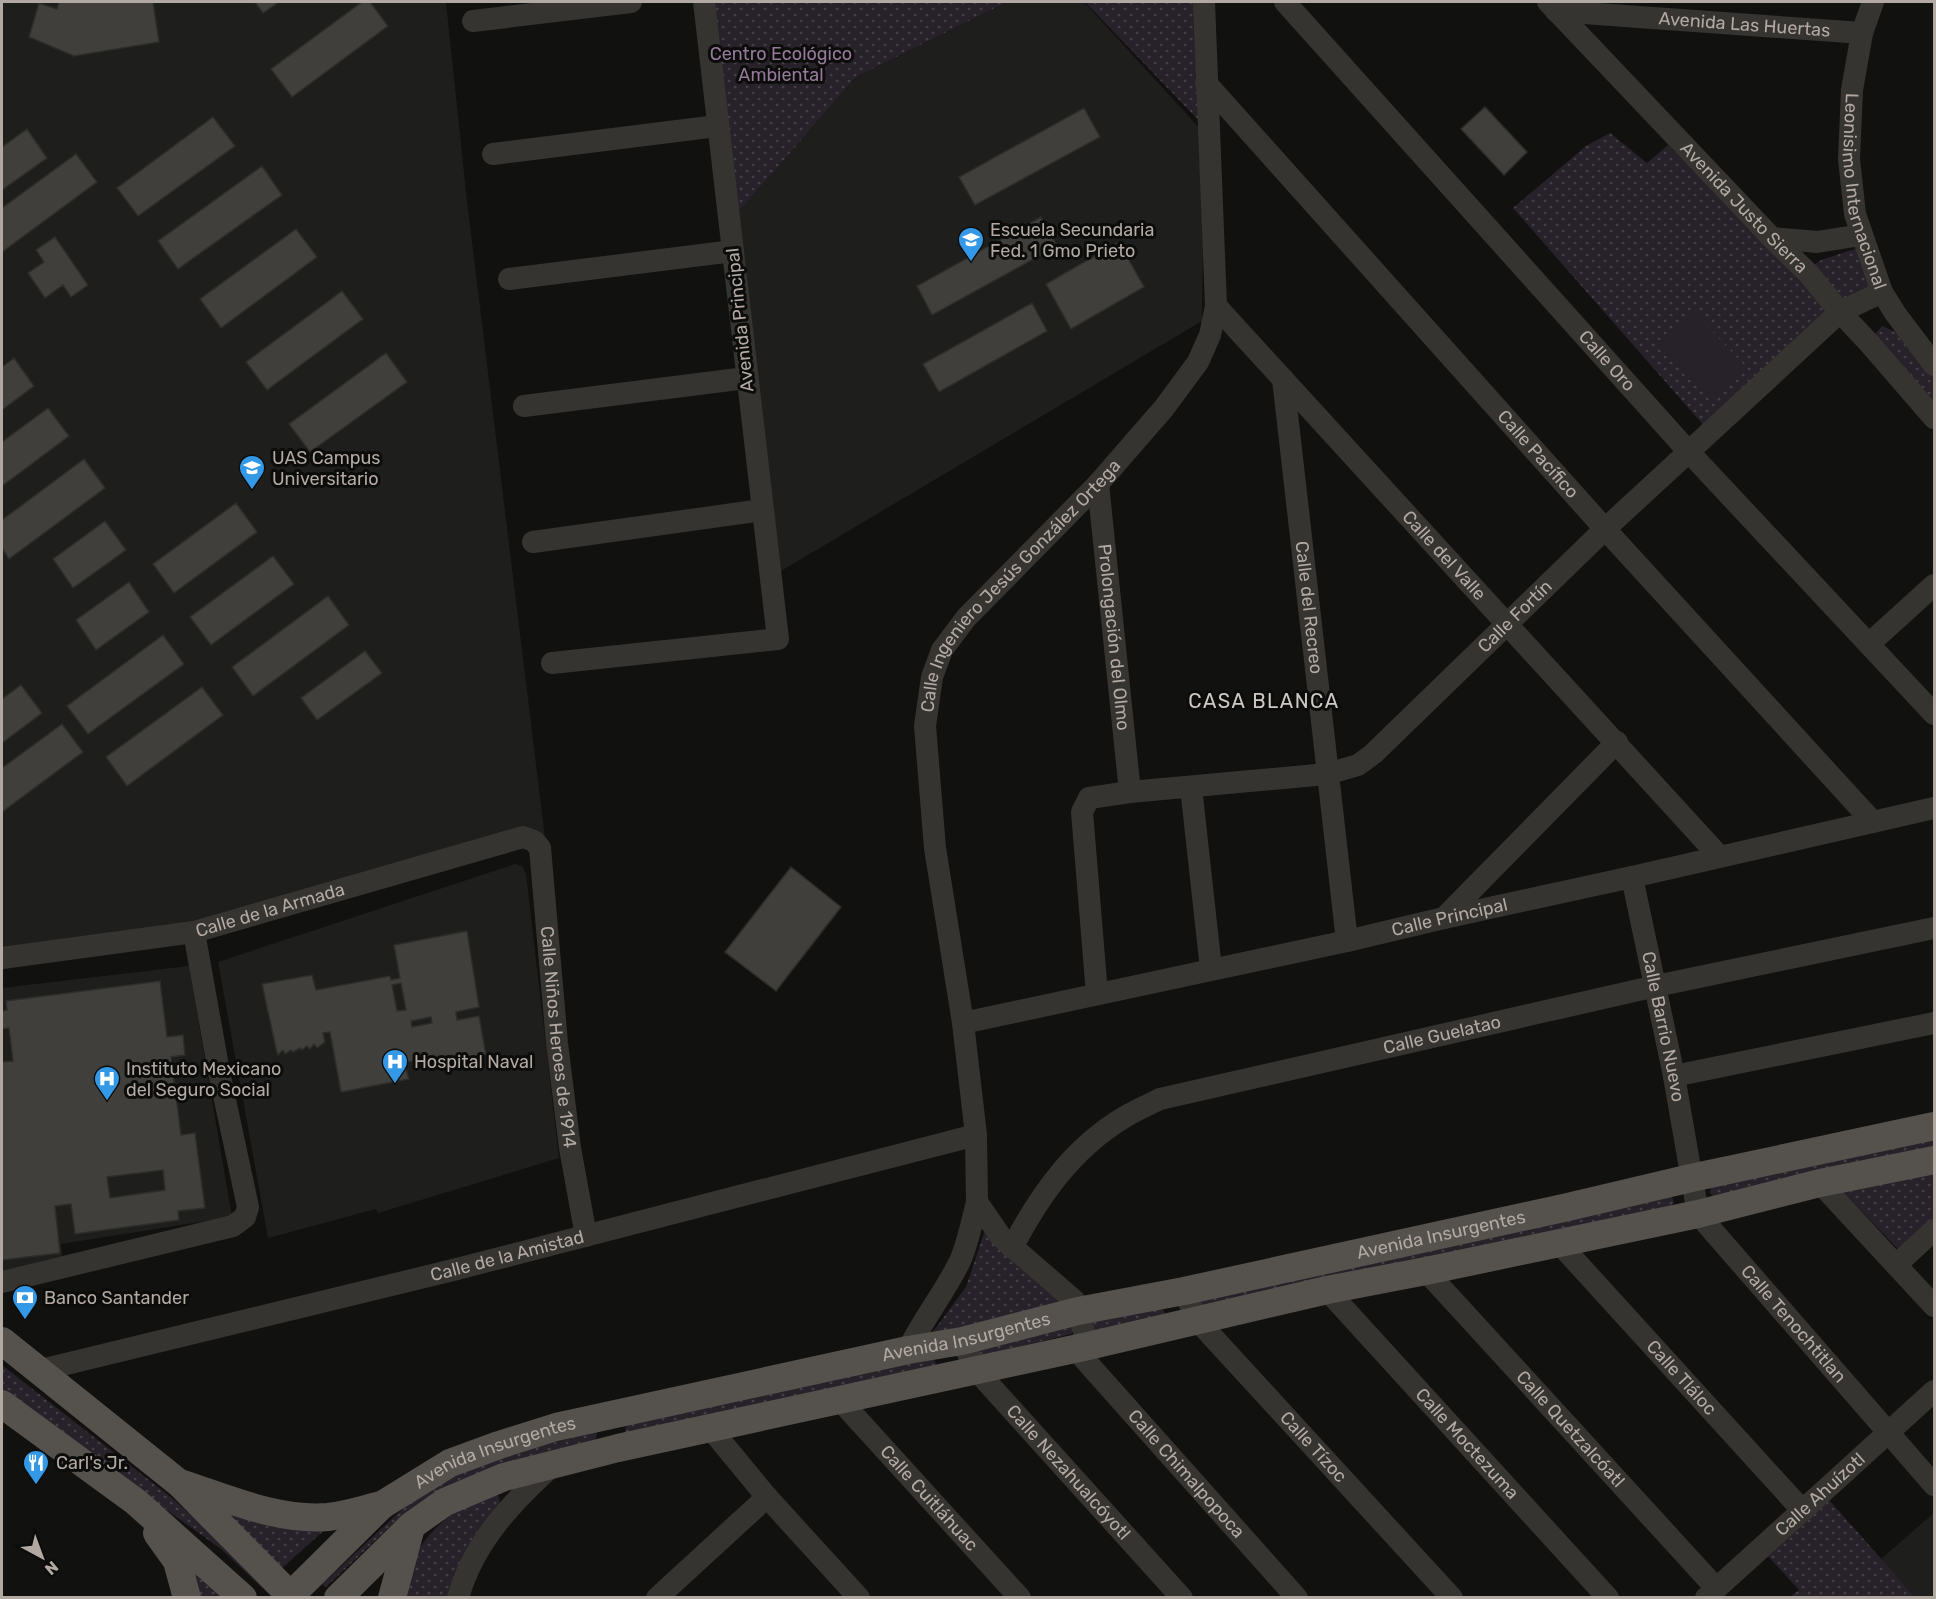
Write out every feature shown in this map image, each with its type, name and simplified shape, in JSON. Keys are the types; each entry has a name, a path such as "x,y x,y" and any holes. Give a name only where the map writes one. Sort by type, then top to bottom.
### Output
{"main road":[{"name":"Avenida Insurgentes","path":"291,1597 382,1505 450,1463 511,1441 607,1415 908,1350 962,1341 1078,1311 1184,1292 1691,1178 1935,1126"},
{"name":"Avenida Insurgentes","path":"338,1598 411,1526 445,1502 504,1477 618,1448 1089,1346 1327,1290 1698,1214 1820,1184 1935,1160"},
{"path":"2,1341 178,1482 291,1597"},
{"path":"2,1404 136,1502 243,1598"},
{"path":"607,1415 618,1448"},
{"path":"178,1482 278,1514 299,1517 328,1517 382,1505"},
{"path":"136,1502 177,1561 187,1598"},
{"path":"392,1598 411,1526"}],"street":[{"path":"473,21 631,2"},
{"name":"Avenida Principal","path":"552,663 778,639 704,2"},
{"name":"Calle Ingeniero Jesús González Ortega","path":"908,1350 917,1330 941,1296 961,1259 977,1202 976,1135 963,1023 935,848 931,804 925,726 932,677 942,650 966,618 1098,484 1164,408 1198,362 1209,335 1216,306 1204,2"},
{"name":"Calle Oro","path":"1285,2 1688,451 1935,714"},
{"name":"Leonisimo Internacional","path":"1873,2 1862,33 1852,90 1849,159 1855,214 1882,292 1894,313 1935,365"},
{"name":"Avenida Las Huertas","path":"1552,6 1862,33"},
{"name":"Avenida Justo Sierra","path":"1552,6 1808,273 1839,312 1935,418"},
{"name":"Calle Pacífico","path":"1206,83 1605,529 1873,822"},
{"path":"493,154 717,126"},
{"path":"1772,238 1817,242 1861,235"},
{"path":"509,279 733,251"},
{"name":"Calle Fortín","path":"1097,994 1082,812 1089,798 1130,792 1327,774 1358,765 1373,754 1605,529 1839,312 1882,292"},
{"name":"Calle del Valle","path":"1216,306 1719,856"},
{"path":"524,406 746,378"},
{"name":"Calle del Recreo","path":"1283,380 1347,941"},
{"name":"Prolongación del Olmo","path":"1098,484 1130,792"},
{"path":"533,542 762,510"},
{"path":"1869,644 1935,585"},
{"path":"1444,918 1617,742"},
{"path":"1191,787 1211,969"},
{"name":"Calle Principal","path":"963,1023 1347,941 1935,808"},
{"name":"Calle de la Armada","path":"2,958 194,932 523,837 534,841"},
{"name":"Calle Niños Heroes de 1914","path":"534,841 540,848 570,1148 586,1236"},
{"name":"Calle Barrio Nuevo","path":"1632,877 1674,1077 1691,1178"},
{"name":"Calle Guelatao","path":"1012,1248 1030,1214 1050,1184 1087,1144 1122,1118 1160,1099 1656,986 1935,928"},
{"path":"2,1282 233,1226 245,1217 248,1207 219,1072 194,932"},
{"path":"1674,1077 1935,1023"},
{"name":"Calle de la Amistad","path":"37,1371 430,1276 976,1135"},
{"path":"1691,1178 1698,1214"},
{"path":"1820,1184 1935,1306"},
{"path":"977,1202 1001,1238 1075,1301 1089,1346"},
{"name":"Calle Tenochtitlan","path":"1698,1214 1935,1485"},
{"path":"1896,1265 1935,1230"},
{"name":"Calle Tláloc","path":"1559,1243 1803,1511"},
{"name":"Calle Quetzalcóatl","path":"1426,1271 1711,1593"},
{"name":"Calle Moctezuma","path":"1327,1290 1608,1598"},
{"name":"Calle Tízoc","path":"1184,1292 1197,1320 1452,1598"},
{"name":"Calle Nezahualcóyotl","path":"962,1341 976,1370 1182,1598"},
{"name":"Calle Chimalpopoca","path":"1089,1346 1084,1359 1297,1598"},
{"name":"Calle Ahuízotl","path":"1711,1593 1935,1390"},
{"name":"Calle Cuitláhuac","path":"839,1399 1020,1598"},
{"path":"710,1428 767,1497 859,1598"},
{"name":"Avenida Insurgentes","path":"458,1598 477,1552 496,1523 519,1496 553,1465"},
{"path":"657,1598 767,1497"}],"shaded area":[{"name":"UAS Campus Universitario","path":"2,2 446,2 467,201 546,846 536,835 189,928 2,952"},
{"name":"Escuela Secundaria Fed. 1 Gmo Prieto","path":"1007,2 1084,2 1204,133 1202,321 776,574 735,216 856,77"},
{"name":"Hospital Naval","path":"515,864 522,866 526,874 559,1158 378,1213 376,1209 268,1238 218,962"},
{"name":"Instituto Mexicano del Seguro Social","path":"189,966 232,1217 61,1244 62,1256 2,1271 2,988"},
{"path":"1934,1513 1934,1594 1930,1597 1915,1597 1881,1559"}],"green space":[{"name":"Centro Ecológico Ambiental","path":"709,2 1007,2 856,77 735,216"},
{"path":"1085,2 1202,2 1205,127"},
{"path":"1610,133 1647,163 1668,145 1799,277 1828,314 1706,428 1513,208 1586,146"},
{"path":"1858,248 1882,283 1853,308 1811,267 1821,260"},
{"path":"1692,310 1748,369 1713,401 1658,342"},
{"path":"1882,326 1898,333 1934,372 1934,401 1881,346 1874,335"},
{"path":"1934,1135 1934,1152 1716,1199 1710,1193 1711,1183"},
{"path":"1934,1170 1934,1220 1900,1251 1842,1191"},
{"path":"1671,1193 1674,1203 1671,1206 1204,1313 1198,1301"},
{"path":"986,1227 1070,1306 929,1337 966,1287"},
{"path":"1162,1308 1165,1313 1163,1319 1098,1336 1091,1323 1097,1320"},
{"path":"1071,1324 1073,1331 1071,1334 982,1356 977,1354 976,1341"},
{"path":"932,1356 938,1367 625,1434 626,1425"},
{"path":"2,1365 172,1498 227,1547 276,1597 272,1597 221,1549 2,1392"},
{"path":"598,1431 595,1440 394,1523 326,1587 322,1584 425,1488 464,1466"},
{"path":"495,1492 499,1497 501,1509 453,1597 402,1598 410,1566 434,1530 456,1511"},
{"path":"1829,1500 1915,1597 1790,1597 1799,1590 1767,1555"},
{"path":"224,1509 330,1525 280,1570"},
{"path":"192,1565 230,1597 197,1597"}],"building":[{"path":"59,2 153,2 159,42 74,56 29,37 39,3 57,9"},
{"path":"255,2 279,2 263,13"},
{"path":"362,2 370,2 388,26 292,97 271,69"},
{"path":"1485,107 1527,152 1504,175 1461,129"},
{"path":"1084,108 1100,137 975,205 959,177"},
{"path":"213,117 235,146 138,216 117,188"},
{"path":"27,129 47,158 2,190 2,147"},
{"path":"76,154 97,182 2,252 2,208"},
{"path":"262,166 282,195 178,269 158,241"},
{"path":"1041,217 1057,246 932,315 917,286"},
{"path":"296,229 317,257 221,328 200,299"},
{"path":"55,237 88,285 71,297 63,285 45,298 28,273 44,262 36,250"},
{"path":"1119,242 1144,287 1071,329 1046,284"},
{"path":"342,291 363,319 267,390 246,362"},
{"path":"1032,303 1047,331 939,392 923,364"},
{"path":"386,353 407,382 310,452 289,424"},
{"path":"14,358 34,386 2,410 2,367"},
{"path":"48,408 69,436 2,486 2,442"},
{"path":"84,459 105,488 9,559 2,548 2,520"},
{"path":"236,503 257,532 174,593 153,564"},
{"path":"105,521 126,550 73,588 53,559"},
{"path":"273,556 294,584 211,645 190,617"},
{"path":"129,582 149,612 96,650 76,620"},
{"path":"328,596 349,625 253,696 232,667"},
{"path":"163,635 184,664 88,734 67,706"},
{"path":"365,651 382,673 317,720 301,698"},
{"path":"21,685 42,713 2,743 2,699"},
{"path":"202,687 223,715 127,786 106,757"},
{"path":"62,724 83,752 2,812 2,768"},
{"path":"791,867 841,907 776,991 725,952"},
{"path":"467,931 479,1007 456,1012 457,1020 479,1016 486,1055 418,1067 417,1060 404,1063 409,1079 341,1092 330,1032 323,1033 325,1042 317,1048 314,1044 310,1049 307,1046 302,1050 300,1048 293,1052 291,1050 285,1054 283,1050 278,1055 262,984 312,975 316,990 390,976 391,980 400,978 394,945","holes":["401,983 406,1010 397,1011 392,985","431,1017 432,1023 412,1027 411,1021"]},
{"name":"Instituto Mexicano del Seguro Social","path":"160,981 167,1037 183,1035 185,1055 171,1057 181,1135 195,1133 205,1208 178,1211 179,1220 75,1234 71,1204 55,1206 60,1253 2,1260 2,1062 13,1061 9,1028 2,1029 2,1011 7,1010 6,1001","holes":["163,1170 165,1190 110,1198 107,1177"]}],"place":[{"name":"Escuela Secundaria Fed. 1 Gmo Prieto","path":"971,263"},
{"name":"UAS Campus Universitario","path":"252,491"},
{"name":"Hospital Naval","path":"395,1085"},
{"name":"Instituto Mexicano del Seguro Social","path":"107,1102"},
{"name":"Banco Santander","path":"25,1321"},
{"name":"Carl's Jr.","path":"36,1486"}],"district":[{"name":"CASA BLANCA","path":"1264,701"}]}
